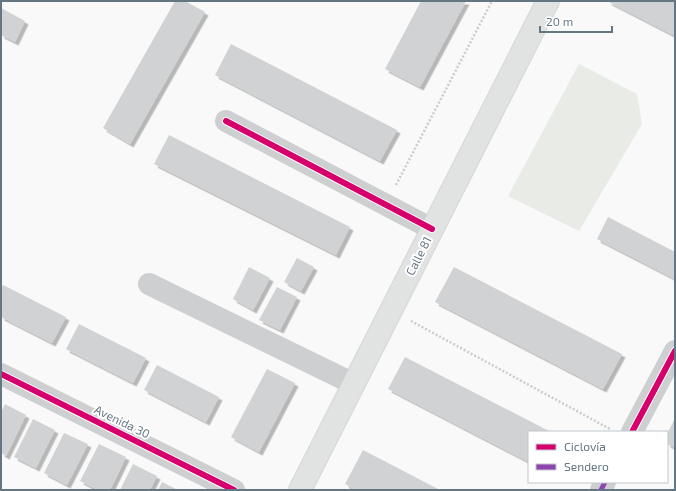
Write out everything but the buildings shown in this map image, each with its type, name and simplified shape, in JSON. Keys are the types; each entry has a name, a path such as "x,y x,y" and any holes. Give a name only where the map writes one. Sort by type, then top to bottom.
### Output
{"main road":[{"name":"Calle 81","path":"300,490 548,1"}],"street":[{"path":"226,122 432,229"},
{"path":"149,284 354,384"},
{"path":"633,431 675,351"},
{"name":"Avenida 30","path":"1,374 234,490"}],"path":[{"path":"385,204 492,1"},
{"path":"391,310 614,431"}],"shaded area":[{"path":"579,64 637,94 642,124 579,231 508,196"}],"marked path":[{"path":"601,490 604,483"}],"cycle path":[{"path":"226,121 432,229"},
{"path":"633,431 675,351"},
{"path":"1,374 234,490"}]}
